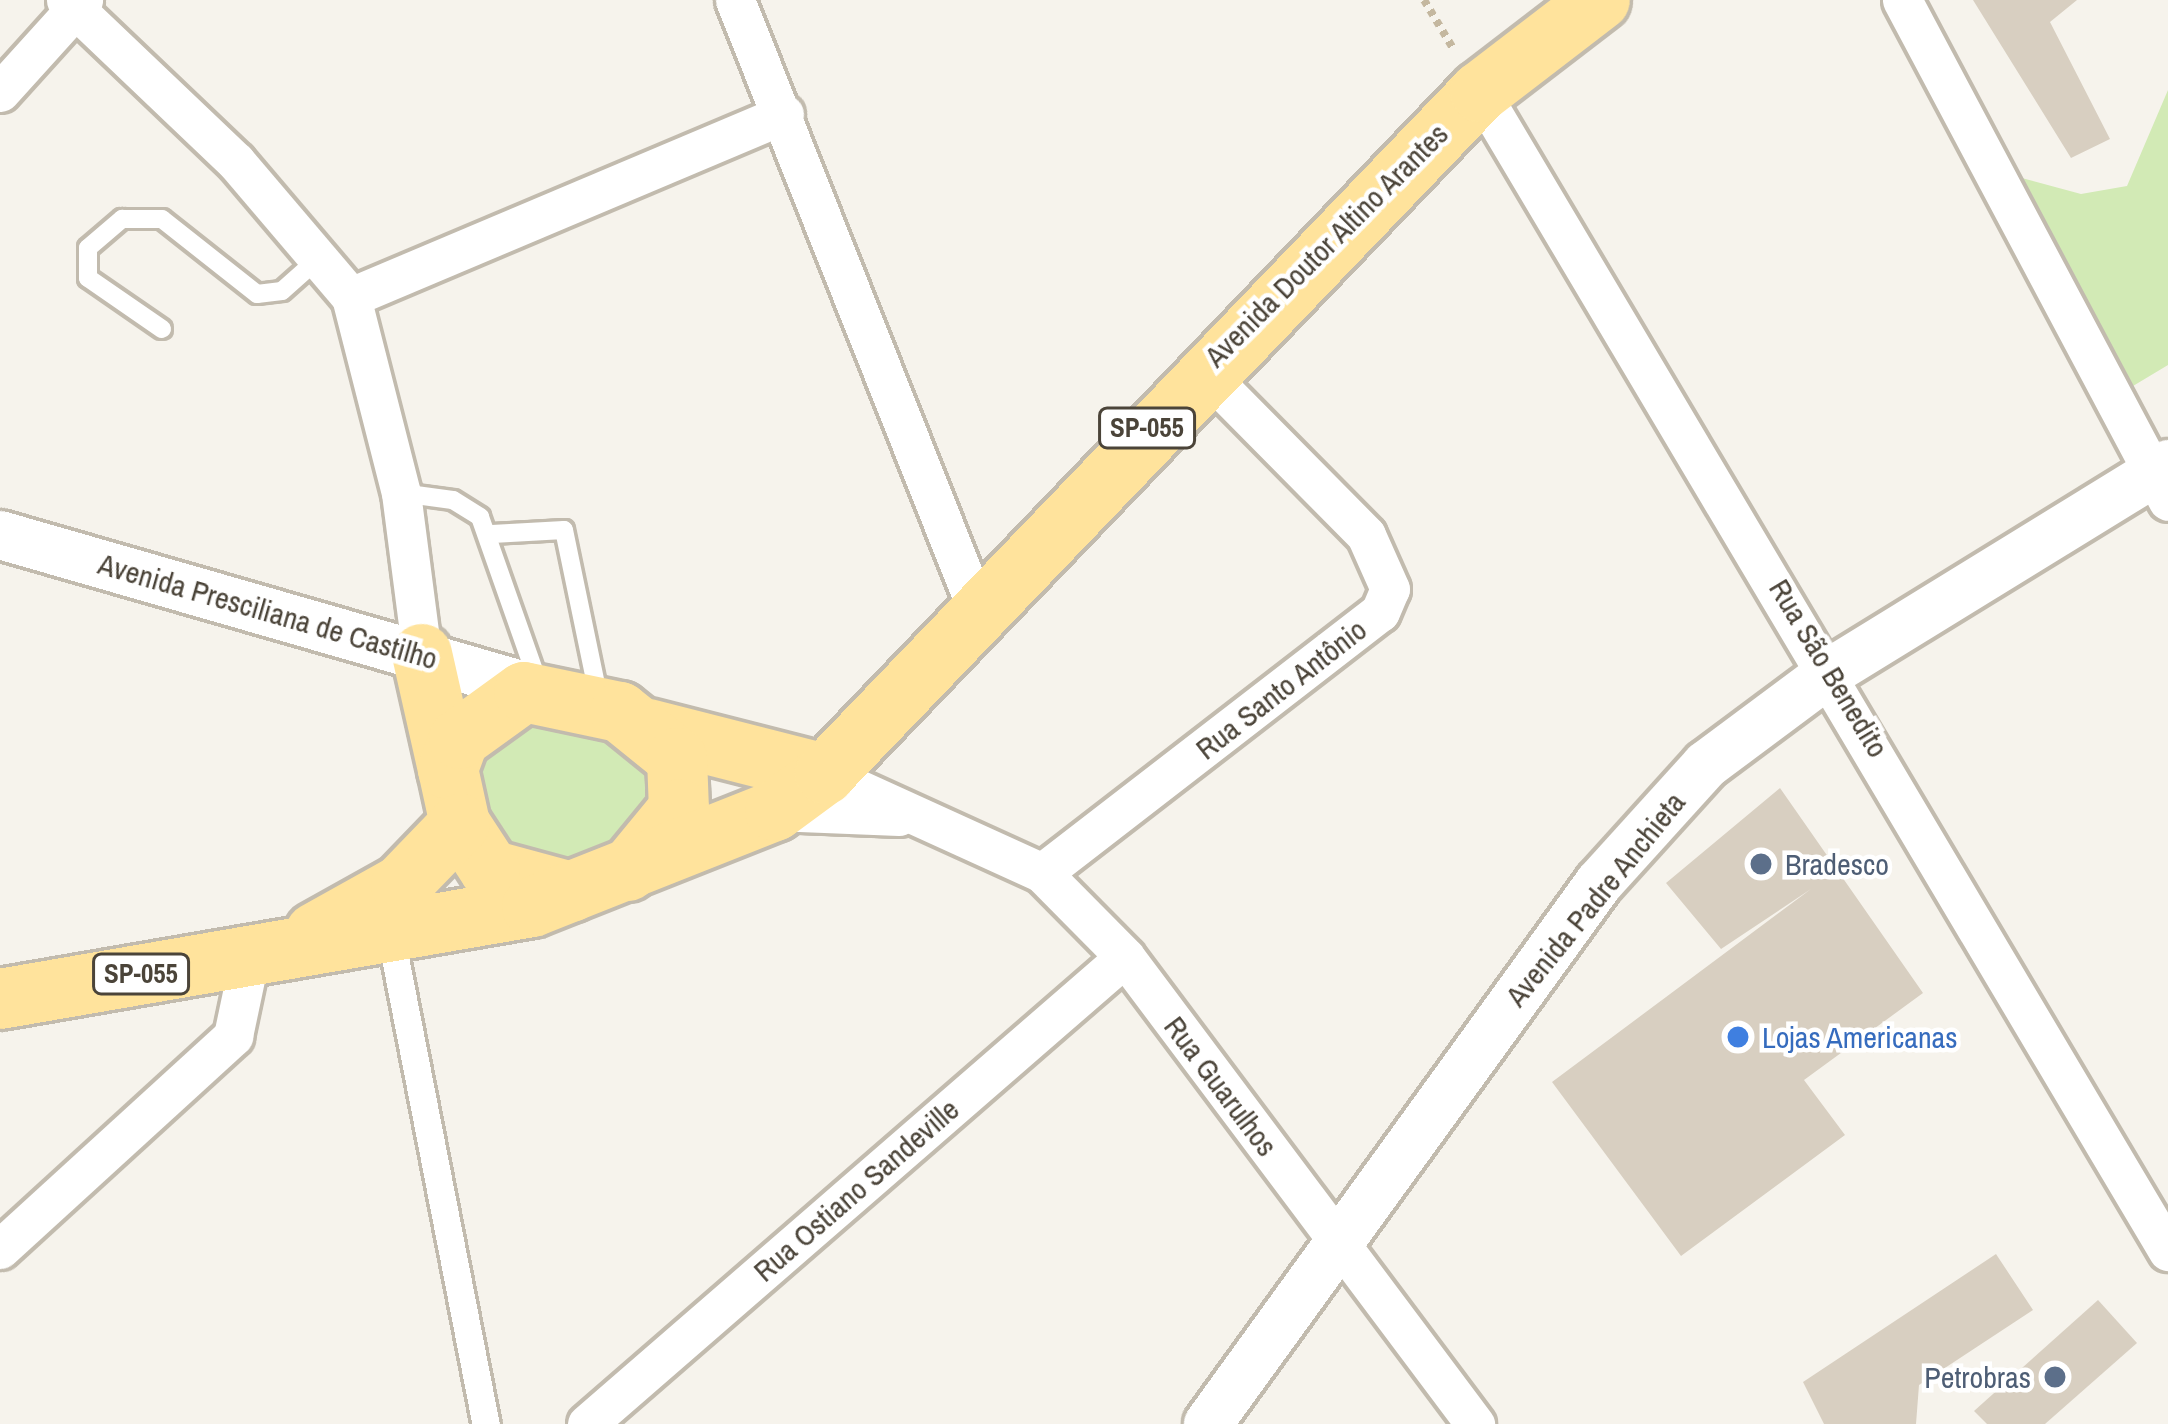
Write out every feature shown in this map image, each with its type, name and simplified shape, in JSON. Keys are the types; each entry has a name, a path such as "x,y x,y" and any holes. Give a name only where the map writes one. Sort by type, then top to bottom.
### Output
{"main road":[{"name":"Avenida Doutor Altino Arantes","path":"825,773 1202,369 1480,92 1600,0"},
{"path":"422,654 454,796 490,870 599,886 684,794 677,758 625,717"},
{"path":"537,689 825,773"},
{"name":"SP-055","path":"266,952 401,885 454,796 470,726 537,689"},
{"name":"SP-055","path":"0,999 266,952 391,937 599,886 776,811 825,773"}],"street":[{"path":"735,0 977,609"},
{"path":"1902,0 2163,479"},
{"path":"0,92 74,2 352,297 401,493 422,654"},
{"name":"Rua São Benedito","path":"1480,92 1832,671 2168,1251"},
{"path":"352,297 784,114"},
{"name":"Rua Santo Antônio","path":"1042,873 1380,612 1390,590 1366,535 1202,369"},
{"name":"Avenida Padre Anchieta","path":"1208,1424 1335,1238 1599,884 1706,765 1832,671 2163,479"},
{"name":"Avenida Presciliana de Castilho","path":"0,536 537,689"},
{"name":"Rua Guarulhos","path":"825,773 1042,873 1125,957 1475,1424"},
{"path":"776,811 910,815"},
{"path":"391,937 486,1424"},
{"path":"0,1250 233,1036 266,952"},
{"name":"Rua Ostiano Sandeville","path":"587,1424 1125,957"}],"lane":[{"path":"162,328 88,278 88,248 122,219 162,219 256,294 282,291 319,259"},
{"path":"401,493 468,505 492,534 537,689"},
{"path":"492,534 564,530 625,717"}],"green space":[{"path":"2168,90 2168,365 2133,386 2018,177 2081,194 2127,186"},
{"path":"509,716 583,718 670,792 589,863 519,868 482,813 482,743"}],"building":[{"path":"1973,0 2077,0 2050,22 2110,139 2071,158"},
{"name":"Lojas Americanas","path":"1780,788 1923,993 1804,1080 1845,1135 1681,1256 1552,1082 1811,889 1721,949 1666,883"},
{"path":"1996,1254 2033,1310 1919,1385 1916,1424 1824,1424 1803,1382"},
{"name":"Petrobras","path":"2098,1300 2137,1343 2045,1424 1987,1424 1974,1411"}],"place":[{"name":"Bradesco","path":"1761,864"},
{"name":"Lojas Americanas","path":"1738,1037"},
{"name":"Petrobras","path":"2055,1377"}]}
